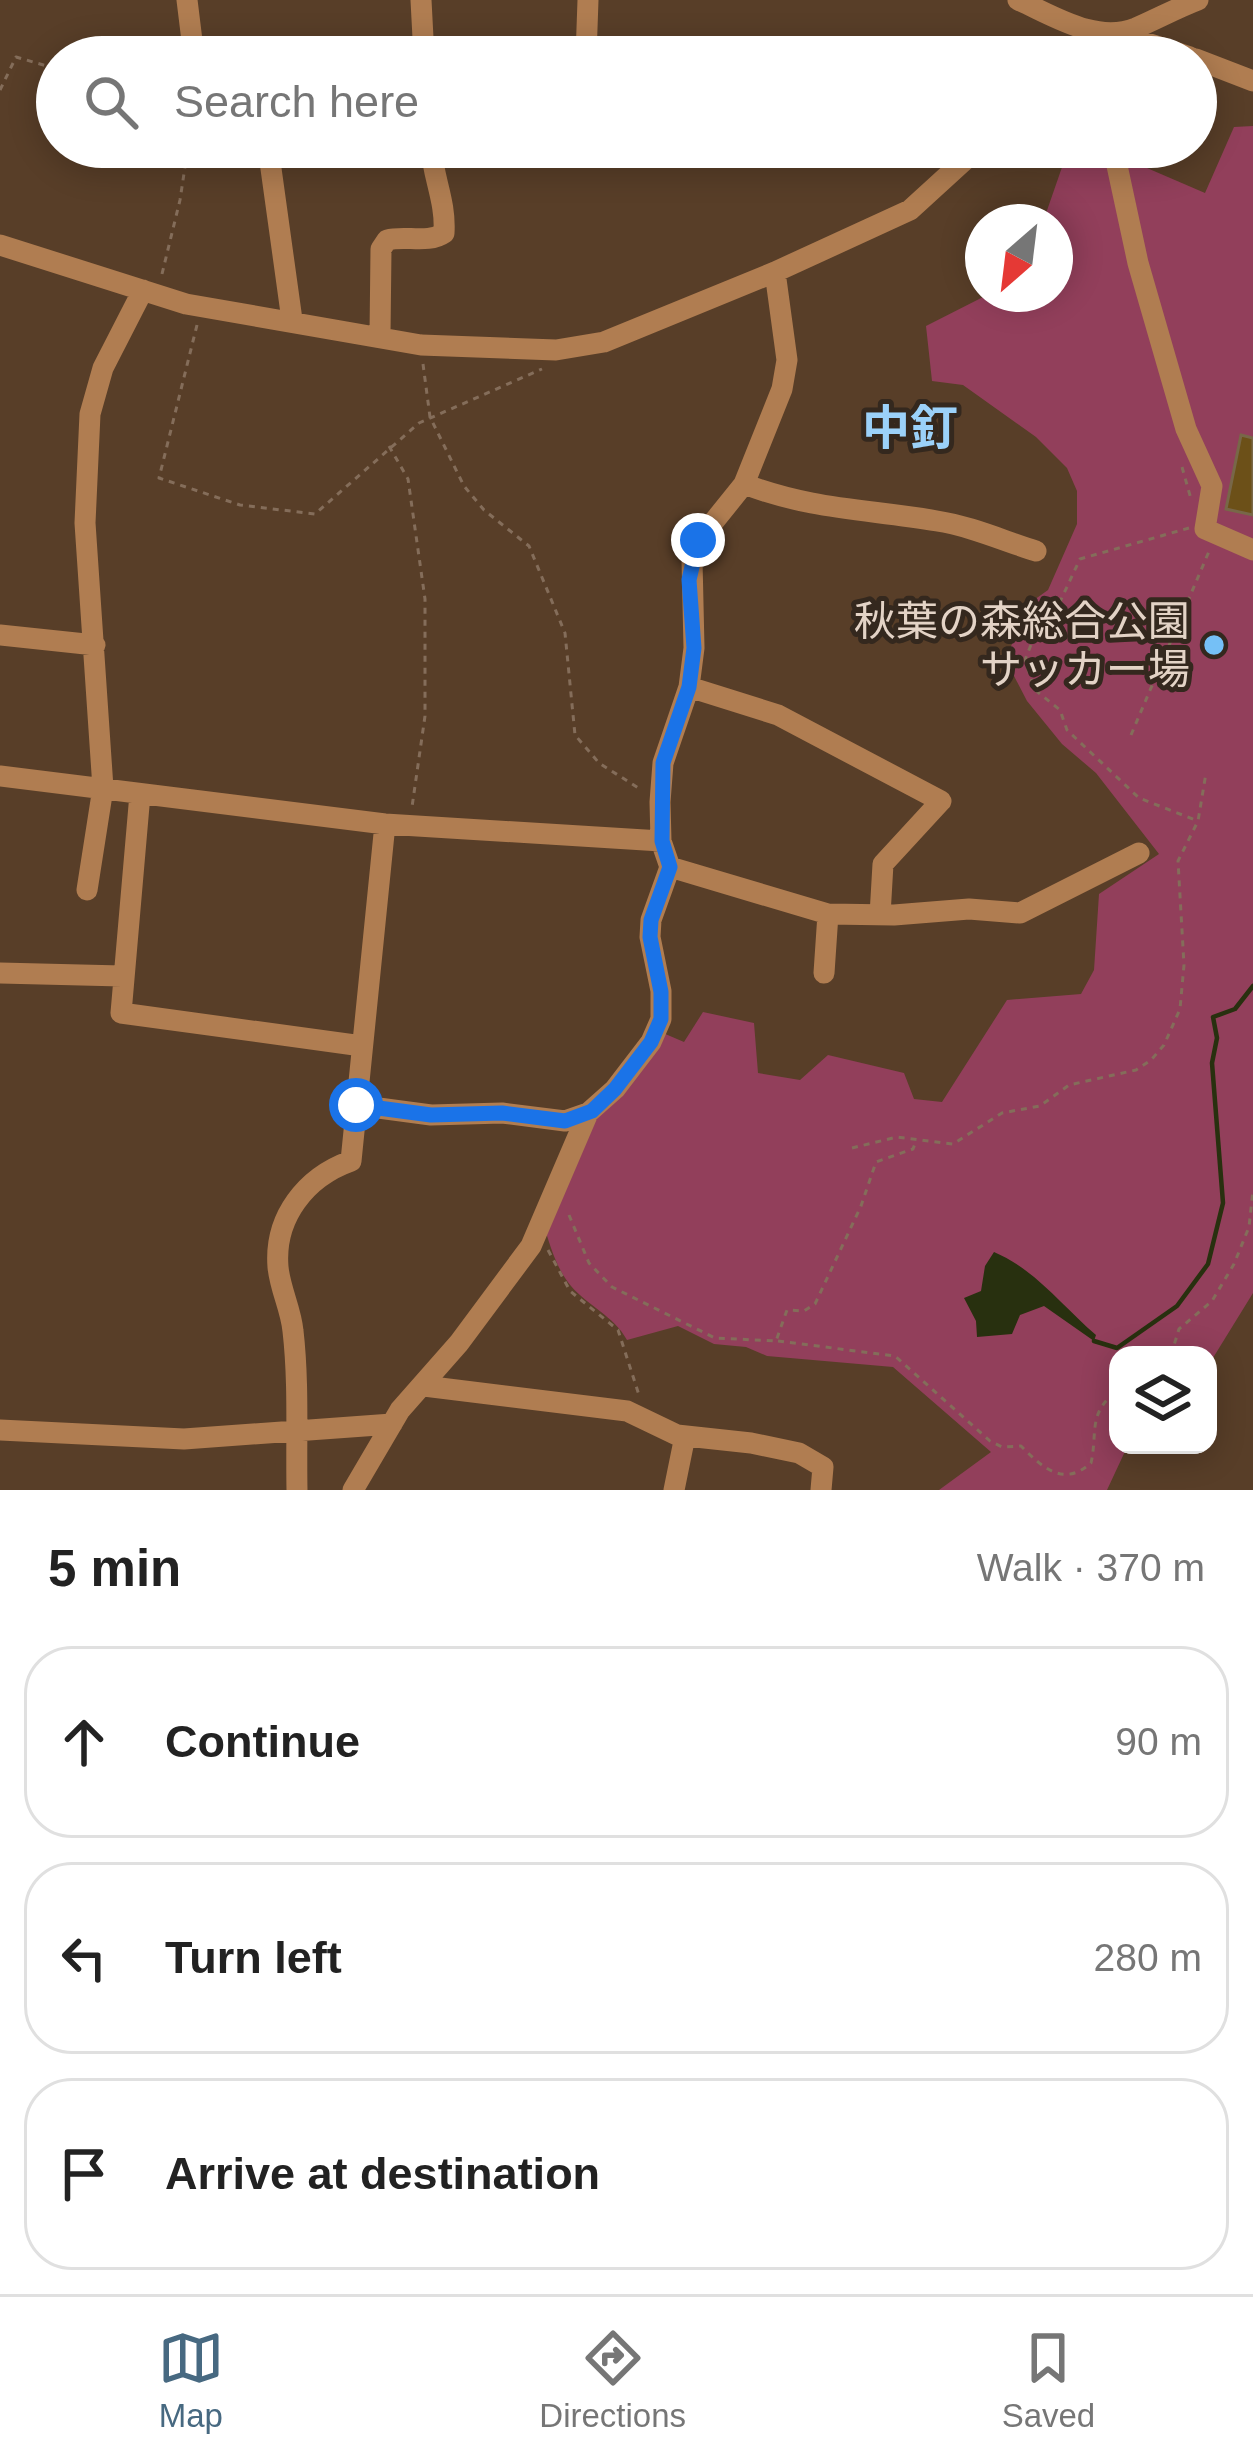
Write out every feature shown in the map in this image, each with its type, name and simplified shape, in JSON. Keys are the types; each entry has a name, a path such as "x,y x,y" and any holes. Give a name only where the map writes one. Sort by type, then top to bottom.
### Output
{"street":[{"path":"187,0 191,36"},
{"path":"421,0 423,36"},
{"path":"587,36 588,0"},
{"path":"1018,0 1086,36"},
{"path":"1118,36 1198,0"},
{"path":"1217,67 1253,81"},
{"path":"271,168 292,320"},
{"path":"380,336 381,250 387,240 436,239 444,233 445,207 436,168"},
{"path":"0,245 201,306 421,345 577,349 775,272 910,209 956,168"},
{"path":"1118,168 1138,263 1186,429 1212,486 1205,529 1253,550"},
{"path":"353,1490 392,1424 531,1246 589,1113 651,1042 661,1019 651,920 670,867 662,841 660,802 663,763 689,687 694,648 692,560 698,540 744,484 782,389 788,360 775,272"},
{"path":"87,890 103,788 85,523 90,414 103,368 150,292"},
{"path":"744,484 837,511 941,521 1036,550"},
{"path":"0,634 95,645"},
{"path":"689,687 778,715 940,800 883,864 880,915"},
{"path":"0,776 385,824 662,841"},
{"path":"140,794 121,1013 362,1046"},
{"path":"297,1490 293,1329 278,1268 279,1235 293,1203 325,1170 351,1161 385,824"},
{"path":"670,867 828,914 969,909 1019,913 1139,854"},
{"path":"824,973 828,914"},
{"path":"0,973 122,976"},
{"path":"356,1105 431,1115 502,1113 565,1121 589,1113"},
{"path":"424,1387 627,1411 685,1436 799,1453 824,1467 821,1490"},
{"path":"0,1430 184,1439 392,1424"},
{"path":"674,1490 685,1436"}],"path":[{"path":"0,90 16,57 36,63"},
{"path":"150,292 180,200 185,168"},
{"path":"201,306 160,478 240,505 315,514 389,446 430,417 545,367"},
{"path":"421,345 430,417 464,486 484,510 529,546 565,633 575,736 599,763 660,802"},
{"path":"389,446 408,479 424,599 425,716 409,826"},
{"path":"1194,526 1080,559 1058,607 1044,612 1025,660 1035,690 1060,710 1067,730 1139,798 1198,821"},
{"path":"1131,735 1211,547"},
{"path":"852,1148 898,1137 953,1144 1002,1113 1040,1106 1069,1085 1136,1070 1151,1060 1164,1045 1180,1009 1184,965 1178,861 1198,821 1206,773"},
{"path":"776,1341 787,1310 804,1311 815,1304 877,1162 913,1149 917,1139"},
{"path":"1174,1346 1179,1329 1212,1300 1234,1264 1250,1228 1253,1190"},
{"path":"569,1215 590,1264 612,1287 715,1338 895,1356 990,1441 1001,1447 1021,1446 1035,1463 1058,1475 1076,1474 1091,1463 1093,1426 1109,1399"},
{"path":"542,1225 551,1261 570,1291 618,1330 645,1417"}],"shaded area":[{"path":"1253,126 1253,1293 1217,1351 1217,1346 1109,1346 1109,1454 1124,1454 1107,1490 939,1490 991,1452 893,1367 767,1356 746,1347 714,1344 678,1326 627,1340 566,1279 543,1223 583,1126 656,1030 684,1042 703,1012 754,1023 758,1073 800,1080 828,1055 904,1073 914,1099 942,1102 1007,1000 1081,994 1094,970 1099,894 1159,854 1096,773 1062,744 1027,701 1013,674 1010,649 1027,605 1048,590 1077,524 1077,491 1067,468 1036,437 963,385 932,381 926,326 965,306 965,312 1073,312 1073,204 1049,204 1062,168 1147,168 1205,193 1234,127"},
{"path":"994,1252 1048,1289 1096,1335 1094,1341 1044,1306 1020,1315 1012,1334 977,1337 976,1321 964,1298 981,1291 985,1266"}],"building":[{"path":"1241,435 1253,438 1253,515 1226,509"}],"waterway":[{"path":"1094,1341 1117,1348 1177,1306 1208,1264 1223,1203 1213,1017 1235,1009 1253,986"}],"place":[{"name":"秋葉の森総合公園 サッカー場","path":"1214,645"}],"district":[{"name":"中釘","path":"910,428"}],"route":[{"path":"356,1105 431,1115 502,1113 565,1121 592,1111 651,1042 661,1019 651,920 670,867 662,841 663,763 689,687 694,648 689,580 698,540"}]}
